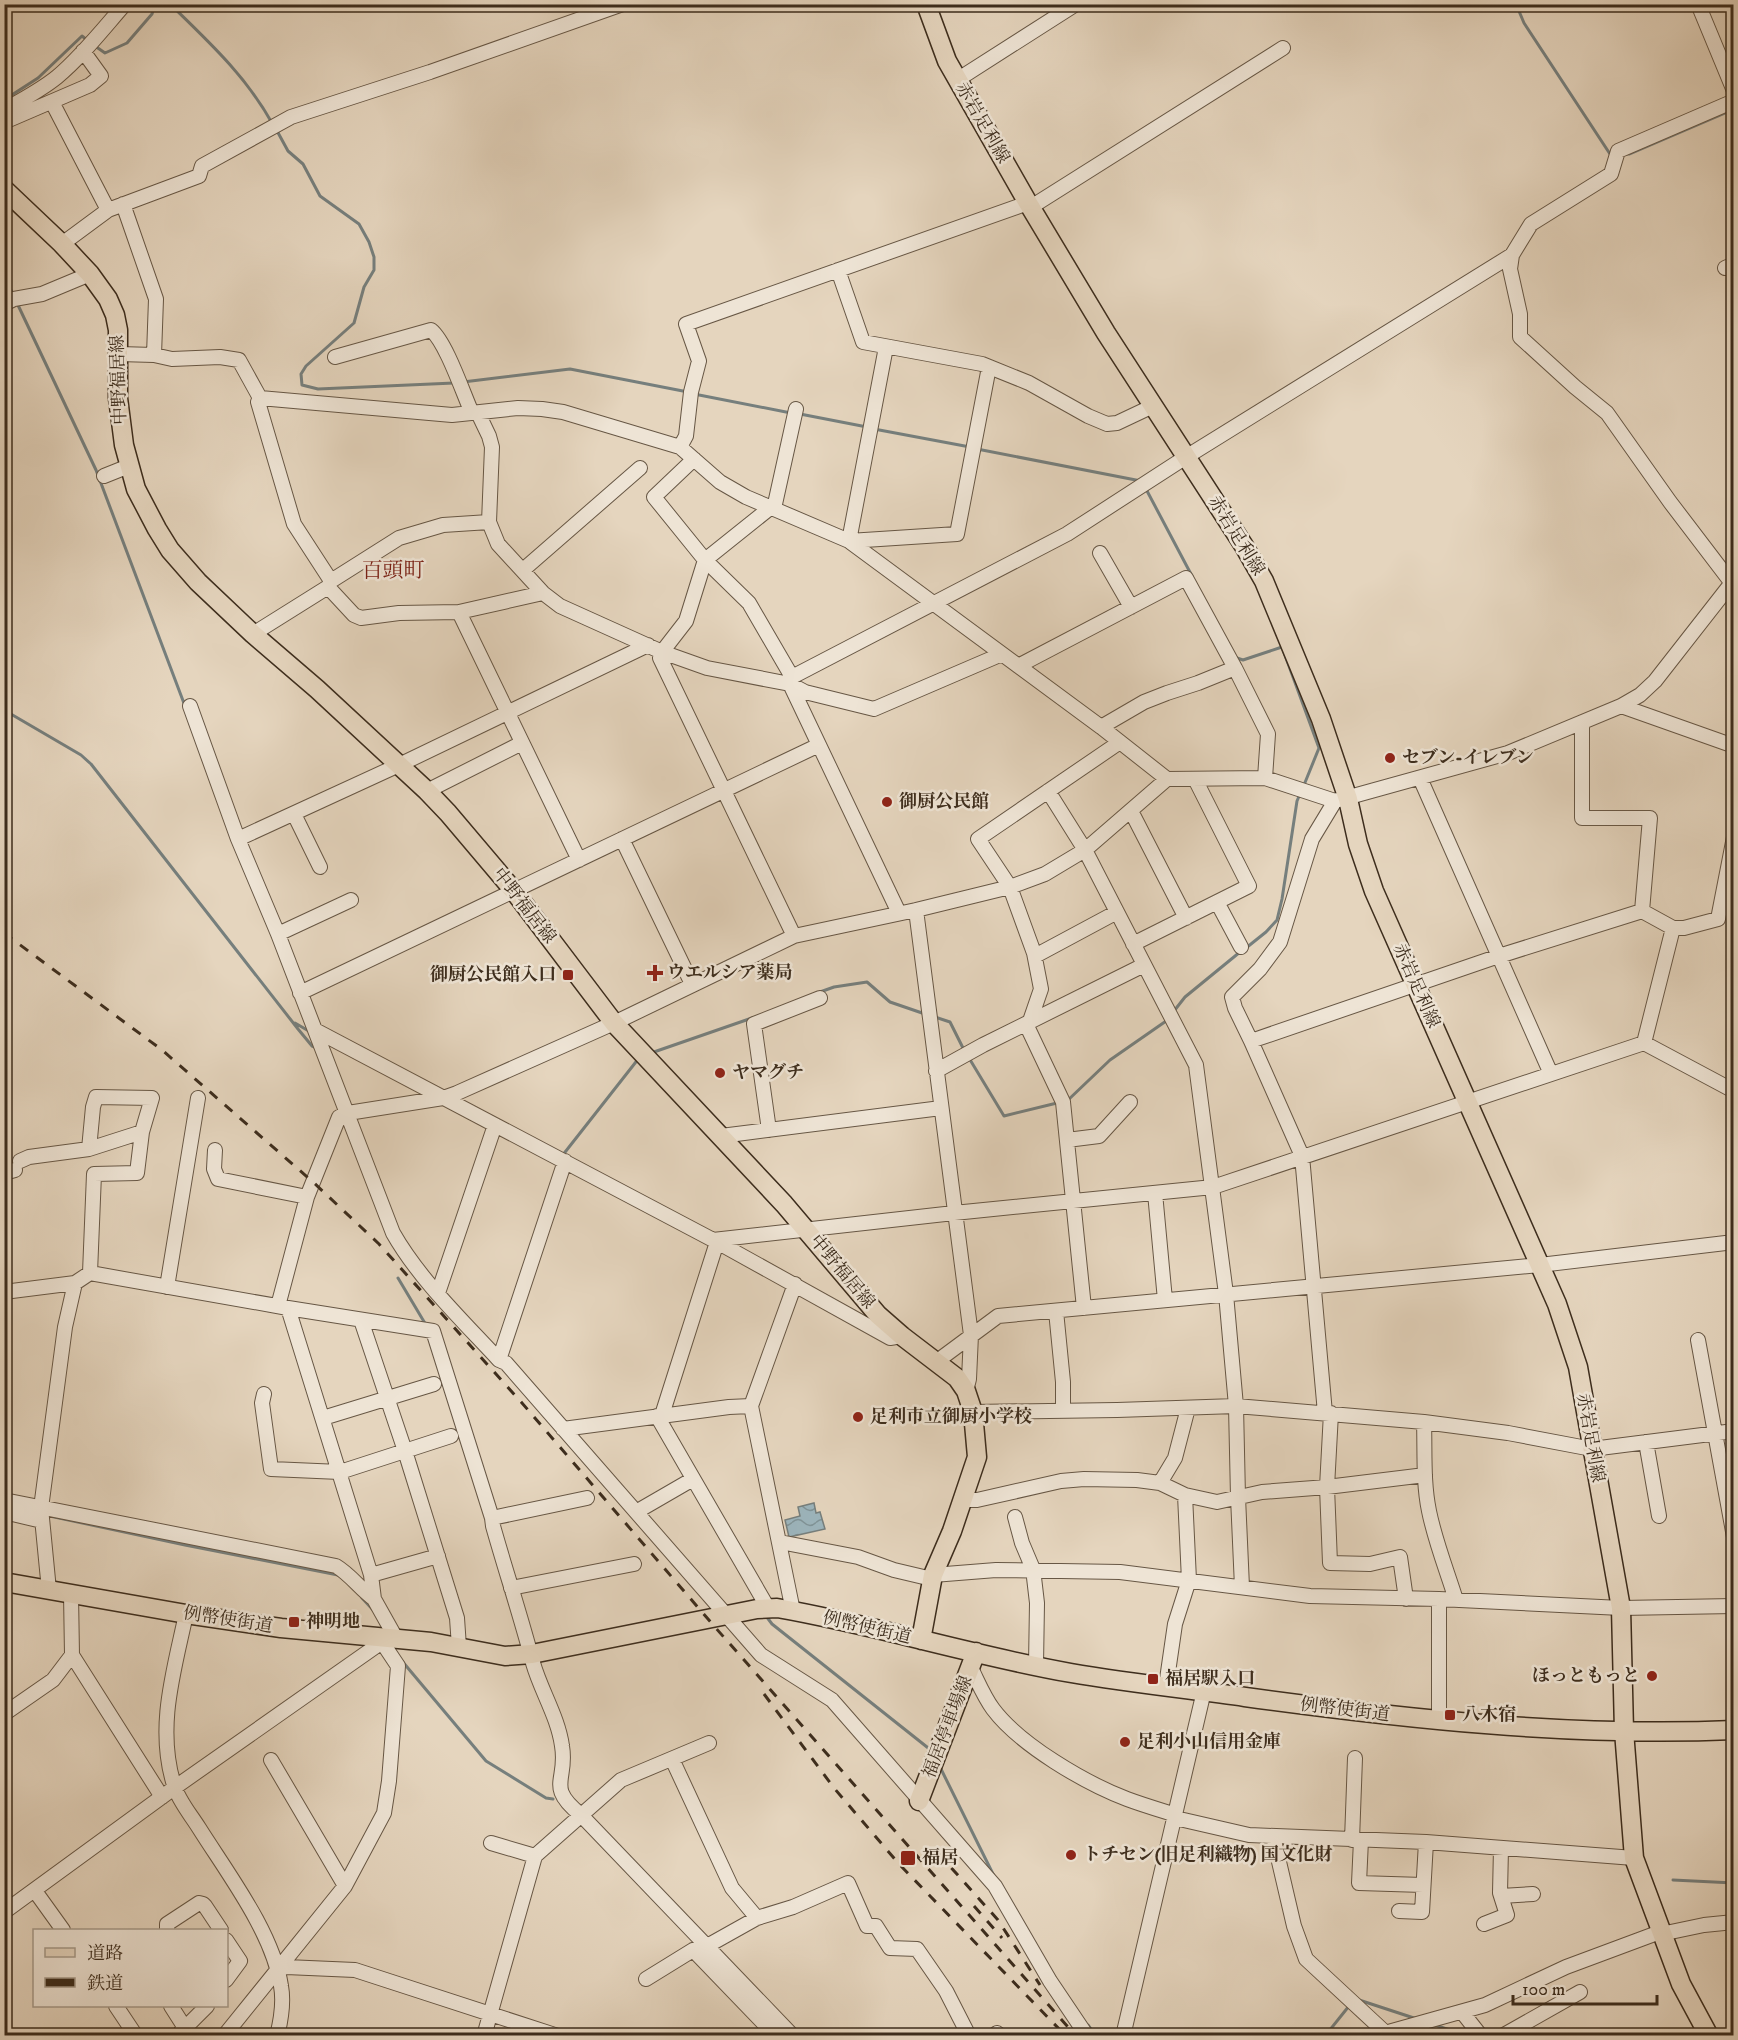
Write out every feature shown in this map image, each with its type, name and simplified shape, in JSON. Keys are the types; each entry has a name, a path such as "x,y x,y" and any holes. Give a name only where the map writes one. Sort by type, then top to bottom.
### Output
{"main road":[{"name":"赤岩足利線","path":"926,4 947,61 1029,205 1106,333 1244,546 1264,581 1321,718 1341,800 1374,891 1568,1331 1578,1367 1621,1608 1624,1731 1634,1858 1681,1984 1709,2036"},
{"name":"中野福居線","path":"4,189 62,244 90,274 108,299 115,315 119,354 120,422 129,466 144,507 170,550 198,582 253,634 427,790 514,891 614,1023 807,1229 878,1315 957,1378 966,1391 973,1412 977,1457 933,1577 921,1640"},
{"name":"例幣使街道","path":"4,1582 186,1614 281,1628 390,1640 431,1642 505,1656 532,1654 768,1608 793,1611 921,1640 974,1660 1036,1665 1071,1673 1356,1712 1439,1721 1624,1731 1734,1730"},
{"name":"福居停車場線","path":"919,1801 974,1660"}],"street":[{"path":"5,111 47,84 83,51 125,4"},
{"path":"62,244 108,210 199,176 202,166 291,117 429,72 623,4"},
{"path":"957,80 1076,4"},
{"path":"1698,4 1734,92"},
{"path":"680,447 686,436 699,361 686,324 1029,205 1283,48"},
{"path":"5,111 52,102 90,85 101,76 83,51"},
{"path":"260,398 452,415 518,408 563,412 680,447 720,482 746,497 849,541 1101,727 1167,779 1265,778 1341,800 1508,753 1621,706 1640,695 1655,681 1733,583 1670,502 1607,413 1520,337 1521,314 1510,269 1512,255 1531,224 1611,174 1618,151 1734,101"},
{"path":"52,102 108,210"},
{"path":"123,204 156,299 154,356"},
{"path":"791,681 933,603 1067,534 1186,457 1512,255"},
{"path":"838,270 863,342 970,361 989,367 1029,383 1107,424 1117,423 1153,405"},
{"path":"4,304 14,299 42,294 90,274"},
{"path":"335,357 431,330 442,346 492,447 489,522 498,544 543,593 560,606 662,652 707,668 791,681 805,693 874,709 1002,654"},
{"path":"849,541 886,347"},
{"path":"119,354 172,359 220,357 239,360 260,398 258,402 294,524 330,584 354,615 360,618 399,613 459,612 543,593"},
{"path":"849,541 957,534 989,367"},
{"path":"794,936 660,658 662,652 686,621 705,560 775,504 795,413"},
{"path":"694,459 654,497 705,560 749,603 791,681 899,913"},
{"path":"104,476 129,466"},
{"path":"524,570 640,468"},
{"path":"253,634 399,538 443,525 489,522"},
{"path":"1100,554 1131,607"},
{"path":"1018,666 1186,578 1268,734 1265,778"},
{"path":"459,612 579,860"},
{"path":"238,839 399,765 648,645"},
{"path":"1101,727 1144,702 1235,668"},
{"path":"190,706 238,839 278,934 393,1233 400,1245 438,1293 563,1429 761,1655 832,1700 995,1886 1050,1981 1087,2036"},
{"path":"1621,706 1734,746"},
{"path":"1582,723 1582,818 1650,818 1642,911"},
{"path":"1084,1308 1063,1102 1028,1023 1041,989 1035,956 1010,887 978,839 1119,742"},
{"path":"427,790 522,743"},
{"path":"300,993 819,745"},
{"path":"1420,778 1551,1074"},
{"path":"224,2036 345,1886 384,1813 389,1781 398,1666 374,1599 371,1575 323,1418 283,1307 307,1197 339,1117 348,1113 458,1094 614,1023 794,936 1010,887 1045,874 1085,850 1167,779"},
{"path":"1134,944 1249,886 1195,779"},
{"path":"1048,791 1085,850 1196,1065 1226,1294 1236,1407 1242,1587"},
{"path":"1341,800 1312,839 1280,942 1260,969 1232,997 1302,1156 1313,1286 1328,1413 1327,1487 1330,1563 1370,1564 1400,1557 1406,1599"},
{"path":"1131,811 1186,918"},
{"path":"294,814 320,867"},
{"path":"1251,1041 1499,956 1642,911 1673,928 1684,928 1718,919 1734,837"},
{"path":"622,839 692,984"},
{"path":"278,934 351,900"},
{"path":"1217,902 1241,947"},
{"path":"916,910 971,1335 969,1379 966,1391"},
{"path":"1035,956 1117,912"},
{"path":"1644,1043 1673,928"},
{"path":"936,1071 982,1045 1144,965"},
{"path":"769,1130 754,1024 820,998"},
{"path":"315,1030 715,1241 890,1338 902,1336"},
{"path":"715,1241 954,1213 1213,1187 1644,1043 1734,1091"},
{"path":"89,1149 96,1097 152,1098 142,1132 137,1173 94,1174 90,1273"},
{"path":"167,1287 198,1098"},
{"path":"1067,1140 1099,1136 1130,1102"},
{"path":"721,1136 941,1108"},
{"path":"438,1293 495,1125"},
{"path":"13,1168 29,1157 89,1149 142,1132"},
{"path":"215,1150 214,1169 218,1179 307,1197"},
{"path":"502,1362 569,1163"},
{"path":"1155,1193 1165,1300"},
{"path":"715,1241 659,1416 768,1608"},
{"path":"936,1362 998,1316 1540,1265 1734,1242"},
{"path":"4,1292 75,1283 90,1273 434,1331 492,1518 511,1588 563,1747 561,1793 564,1801 581,1815 793,2036"},
{"path":"49,1590 42,1515 65,1327 75,1283"},
{"path":"793,1611 750,1406 795,1284"},
{"path":"1056,1311 1063,1382 1063,1410"},
{"path":"362,1320 458,1618 459,1647"},
{"path":"1698,1340 1734,1537"},
{"path":"323,1418 434,1384"},
{"path":"264,1394 262,1403 271,1469 340,1472 451,1436"},
{"path":"563,1429 750,1406"},
{"path":"973,1412 1236,1407 1424,1422 1508,1432 1593,1449 1734,1431"},
{"path":"1160,1483 1174,1458 1188,1408"},
{"path":"1424,1422 1428,1508 1433,1531 1456,1600"},
{"path":"1646,1442 1659,1516"},
{"path":"963,1500 977,1500 1061,1481 1084,1479 1160,1483 1185,1495 1217,1502 1262,1492 1425,1475"},
{"path":"636,1512 693,1479"},
{"path":"1166,1686 1175,1624 1189,1580 1185,1495"},
{"path":"492,1518 586,1498"},
{"path":"4,1500 42,1515"},
{"path":"4,1512 42,1515 336,1566 347,1572 362,1590 374,1599"},
{"path":"1015,1517 1022,1543 1033,1569 1037,1603 1036,1665"},
{"path":"780,1542 858,1557 894,1570 933,1577 996,1570 1033,1569 1120,1572 1310,1596 1439,1599 1621,1608 1734,1606"},
{"path":"371,1575 438,1556"},
{"path":"511,1588 634,1564"},
{"path":"71,1594 72,1655 162,1797"},
{"path":"1439,1599 1439,1721"},
{"path":"186,1614 170,1692 166,1752 174,1788 255,1918 272,1950 282,1987 282,2006 277,2036"},
{"path":"4,1912 174,1788 390,1640"},
{"path":"4,1714 53,1680 72,1655"},
{"path":"974,1660 991,1707 999,1717 1047,1757 1095,1785 1175,1816 1249,1835 1426,1842 1634,1858"},
{"path":"1123,2036 1204,1691"},
{"path":"484,2036 536,1856 621,1780 709,1743"},
{"path":"1355,1758 1359,1883 1423,1885"},
{"path":"672,1759 732,1888 757,1918"},
{"path":"271,1760 345,1886"},
{"path":"1274,1836 1294,1926 1306,1959 1383,2035 1485,2005 1566,1967 1661,1933 1734,1922"},
{"path":"1399,1911 1422,1912 1426,1842"},
{"path":"492,1843 536,1856"},
{"path":"1484,1924 1507,1915 1501,1896 1501,1848"},
{"path":"646,1979 693,1950 708,1946 757,1918 848,1883 867,1926 876,1926 890,1948 917,1949 946,1991 969,2036"},
{"path":"35,1891 62,1929"},
{"path":"1501,1896 1533,1894"},
{"path":"167,1929 167,1924 199,1903 205,1906 220,1929"},
{"path":"228,1943 240,1961 228,1977"},
{"path":"693,1950 776,2036"},
{"path":"278,1970 286,1967 355,1970 558,2036"},
{"path":"1502,2036 1580,1992"},
{"path":"117,2007 136,2036"},
{"path":"171,2007 181,2032 206,2007"},
{"path":"1462,2012 1481,2036"},
{"path":"993,2036 997,2033 1000,2036"}],"water":[{"path":"814,1503 816,1513 820,1512 825,1529 789,1537 785,1520 800,1516 798,1507"}],"waterway":[{"path":"95,46 105,53 127,43 152,14 155,4"},
{"path":"170,4 238,74 272,123"},
{"path":"1516,4 1524,23 1612,154"},
{"path":"4,100 38,78 82,36 87,40"},
{"path":"1625,154 1734,109"},
{"path":"276,129 288,151 303,164 320,196 359,224 374,257 374,270 364,287 354,323 306,366 301,374 302,385 318,389 454,383"},
{"path":"4,277 13,294"},
{"path":"17,303 96,470 185,706"},
{"path":"463,382 570,369 688,392"},
{"path":"694,394 791,413"},
{"path":"800,414 867,427"},
{"path":"874,429 970,447"},
{"path":"977,449 1141,481"},
{"path":"1146,489 1192,576"},
{"path":"1235,656 1243,660 1282,647 1319,748 1304,785"},
{"path":"4,710 81,755 91,764 298,1029 312,1046 317,1048"},
{"path":"1246,948 1277,920 1300,794"},
{"path":"1174,1011 1185,997 1240,952"},
{"path":"820,992 834,987 867,982 890,1002 925,1014"},
{"path":"935,1017 950,1022 964,1050"},
{"path":"651,1053 752,1018"},
{"path":"1067,1101 1110,1060 1169,1019"},
{"path":"295,1023 307,1030"},
{"path":"562,1156 639,1058"},
{"path":"969,1058 1004,1116 1057,1103"},
{"path":"398,1278 426,1325"},
{"path":"45,1515 338,1575"},
{"path":"362,1598 374,1611"},
{"path":"766,1616 772,1624 932,1751"},
{"path":"402,1661 486,1761 546,1798 553,1799"},
{"path":"939,1765 995,1878"},
{"path":"1673,1880 1734,1883"},
{"path":"1356,1999 1417,2019"},
{"path":"1325,2036 1349,2006"},
{"path":"1088,2025 1096,2036"},
{"path":"1435,2025 1467,2036"}],"railway":[{"path":"4,933 162,1050 313,1182 379,1244 522,1403 714,1626 1076,2036"},
{"path":"764,1694 834,1788 899,1864 1063,2033"},
{"path":"938,1853 998,1920 1040,1985"},
{"path":"974,1906 1002,1938"}],"place":[{"name":"セブン-イレブン","path":"1390,758"},
{"name":"御厨公民館","path":"887,802"},
{"name":"ウエルシア薬局","path":"655,973"},
{"name":"御厨公民館入口","path":"568,975"},
{"name":"ヤマグチ","path":"720,1073"},
{"name":"足利市立御厨小学校","path":"858,1417"},
{"name":"神明地","path":"294,1622"},
{"name":"ほっともっと","path":"1652,1676"},
{"name":"福居駅入口","path":"1153,1679"},
{"name":"八木宿","path":"1450,1715"},
{"name":"足利小山信用金庫","path":"1125,1742"},
{"name":"トチセン(旧足利織物) 国文化財","path":"1071,1855"},
{"name":"福居","path":"908,1858"}],"district":[{"name":"百頭町","path":"393,571"}]}
